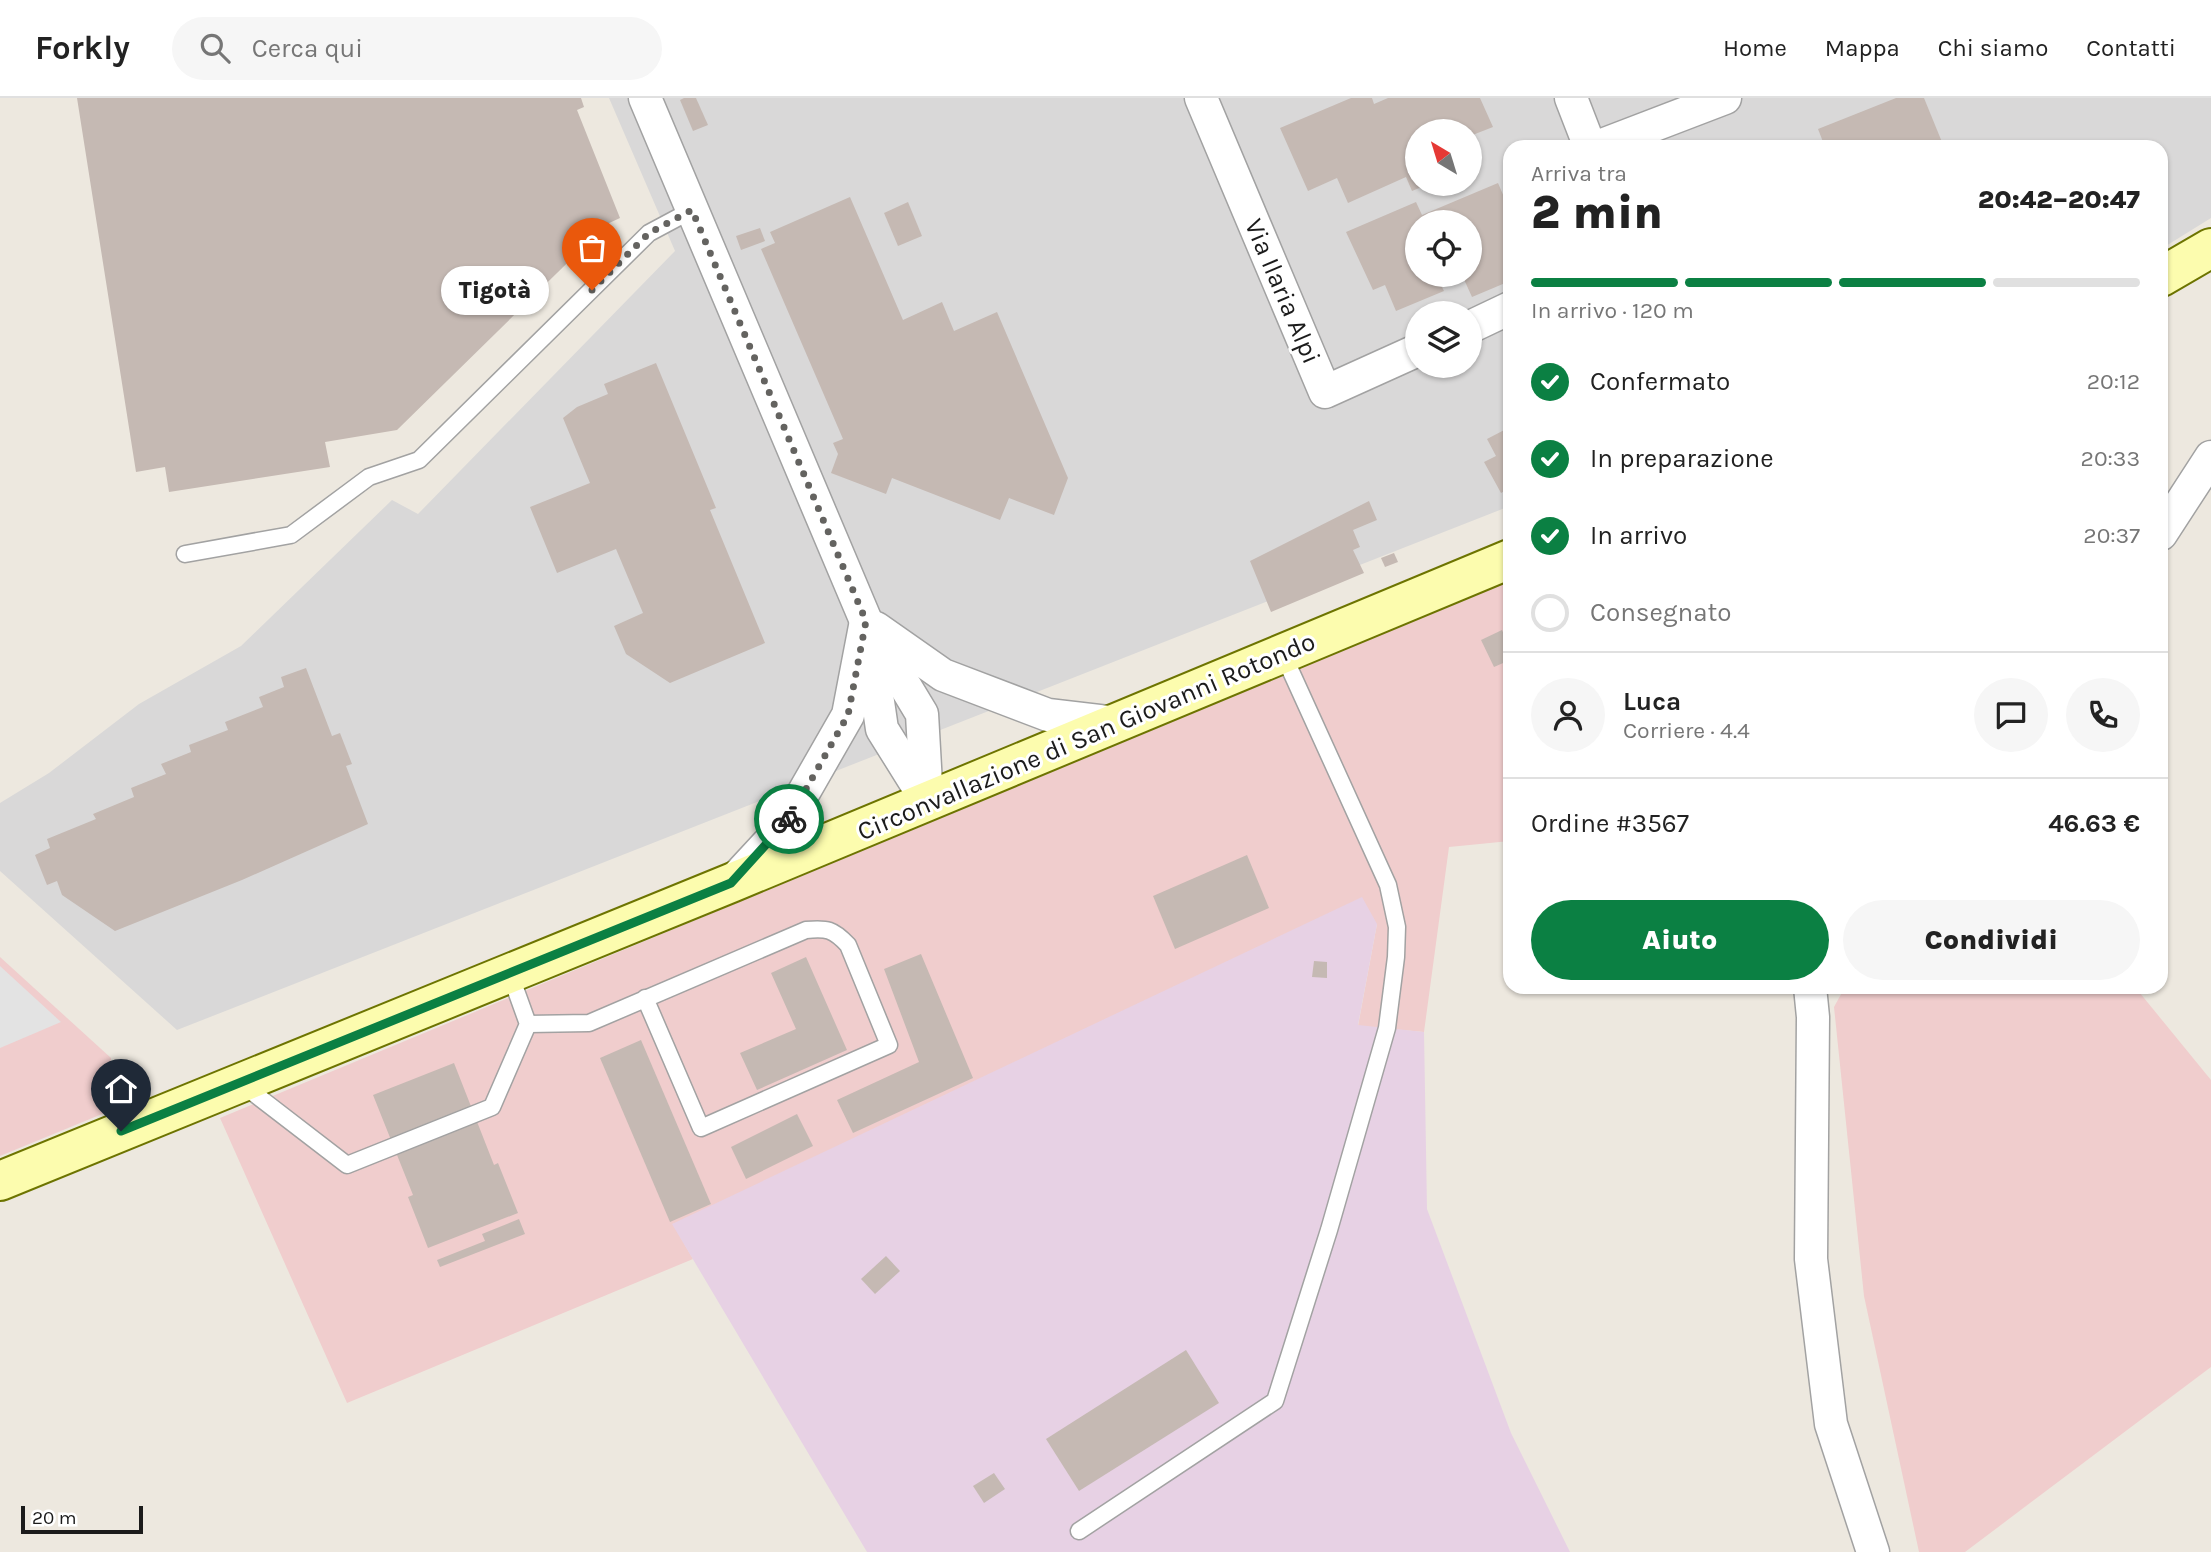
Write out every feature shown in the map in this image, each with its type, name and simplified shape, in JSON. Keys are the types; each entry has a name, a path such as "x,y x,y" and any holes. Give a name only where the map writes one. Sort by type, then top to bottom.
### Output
{"main road":[{"path":"2168,273 2211,248"},
{"name":"Circonvallazione di San Giovanni Rotondo","path":"0,1181 731,883 1503,562"}],"street":[{"path":"645,98 866,621 922,714 927,802"},
{"name":"Via Ilaria Alpi","path":"1202,98 1325,392 1405,356"},
{"path":"1571,98 1587,140"},
{"path":"1615,140 1725,98"},
{"path":"1482,322 1503,312"},
{"path":"2168,523 2211,457"},
{"path":"866,621 943,675 1048,715 1116,723"},
{"path":"866,621 882,729 927,802"},
{"path":"731,883 785,825 848,715 866,621"},
{"path":"1811,994 1813,1017 1811,1259 1831,1424 1873,1552"}],"lane":[{"path":"185,554 291,535 369,477 419,460 649,233 692,210"},
{"path":"1079,1531 1275,1401 1329,1230 1387,1028 1397,927 1388,885 1283,654"},
{"path":"528,1024 589,1023 645,998 806,930 824,928 838,934 848,945 889,1045 701,1128 645,998"},
{"path":"241,1084 347,1165 492,1107 528,1024 510,974"}],"shaded area":[{"path":"609,98 2211,98 2211,218 2168,245 2168,140 1503,140 1503,509 177,1030 0,871 0,803 49,773 139,704 241,646 392,500 418,514 675,251"},
{"path":"1503,584 1503,842 1449,847 1424,1032 1358,1026 1377,924 673,1224 693,1259 347,1403 220,1118"},
{"path":"1362,897 1377,924 1358,1025 1424,1032 1427,1209 1511,1433 1570,1552 867,1552 672,1224"},
{"path":"0,957 111,1058 107,1112 0,1156"},
{"path":"0,966 61,1022 0,1048"},
{"path":"1841,994 2141,994 2211,1080 2211,1367 1965,1552 1919,1552 1864,1296 1834,1007"}],"building":[{"path":"77,98 581,98 584,107 577,110 620,218 607,224 397,430 325,442 330,467 169,492 165,467 136,472"},
{"path":"696,98 708,125 693,131 680,100"},
{"path":"1351,98 1372,98 1374,104 1388,98 1480,98 1493,127 1482,131 1482,119 1405,119 1405,177 1348,203 1337,178 1308,191 1280,128"},
{"path":"1896,98 1924,98 1941,140 1822,140 1818,129"},
{"path":"1498,183 1503,195 1503,284 1472,297 1467,287 1482,287 1482,210 1434,210 1467,196 1482,196 1482,190"},
{"path":"850,197 903,320 942,302 954,331 997,312 1068,478 1054,515 1009,498 1000,520 892,478 886,494 831,473 838,454 833,443 843,439 761,249 775,243 770,232"},
{"path":"908,202 922,236 898,246 884,213"},
{"path":"1416,202 1420,210 1405,210 1405,287 1442,287 1444,291 1420,301 1405,301 1405,307 1396,311 1385,285 1373,290 1346,232"},
{"path":"760,228 765,241 741,250 736,236"},
{"path":"656,363 716,508 710,510 765,643 670,683 626,654 614,626 643,613 616,549 557,573 530,507 590,483 563,418 577,407 608,394 604,384"},
{"path":"1503,431 1501,493 1484,462 1496,456 1487,439"},
{"path":"1369,501 1377,520 1353,530 1360,547 1353,550 1364,573 1271,612 1250,561"},
{"path":"1394,553 1398,562 1385,567 1381,558"},
{"path":"1502,630 1503,663 1494,667 1481,640"},
{"path":"306,668 332,736 340,733 352,764 346,766 368,824 242,880 115,931 62,895 57,881 47,885 35,855 50,848 47,839 96,819 93,814 134,797 131,788 166,774 161,764 191,752 189,745 228,730 225,722 263,707 259,697 284,687 281,677"},
{"path":"1247,855 1269,908 1175,949 1153,896"},
{"path":"921,954 973,1078 853,1133 837,1100 919,1062 884,969"},
{"path":"806,957 847,1050 757,1090 740,1053 796,1029 771,973"},
{"path":"1314,961 1327,962 1327,978 1312,977"},
{"path":"641,1040 711,1204 670,1222 600,1058"},
{"path":"454,1063 494,1165 498,1163 518,1213 428,1248 408,1197 413,1195 373,1095"},
{"path":"797,1114 813,1146 746,1179 731,1147"},
{"path":"519,1219 525,1234 440,1267 437,1260 485,1241 482,1234"},
{"path":"886,1256 900,1271 875,1294 861,1279"},
{"path":"1186,1350 1219,1403 1079,1491 1046,1439"},
{"path":"994,1473 1005,1489 984,1503 973,1486"}],"way so far":[{"path":"592,290 649,233 692,210 866,621 848,715 789,819"}],"place":[{"name":"Tigotà","path":"592,290"}],"route":[{"path":"121,1131 731,883 789,819"}]}
